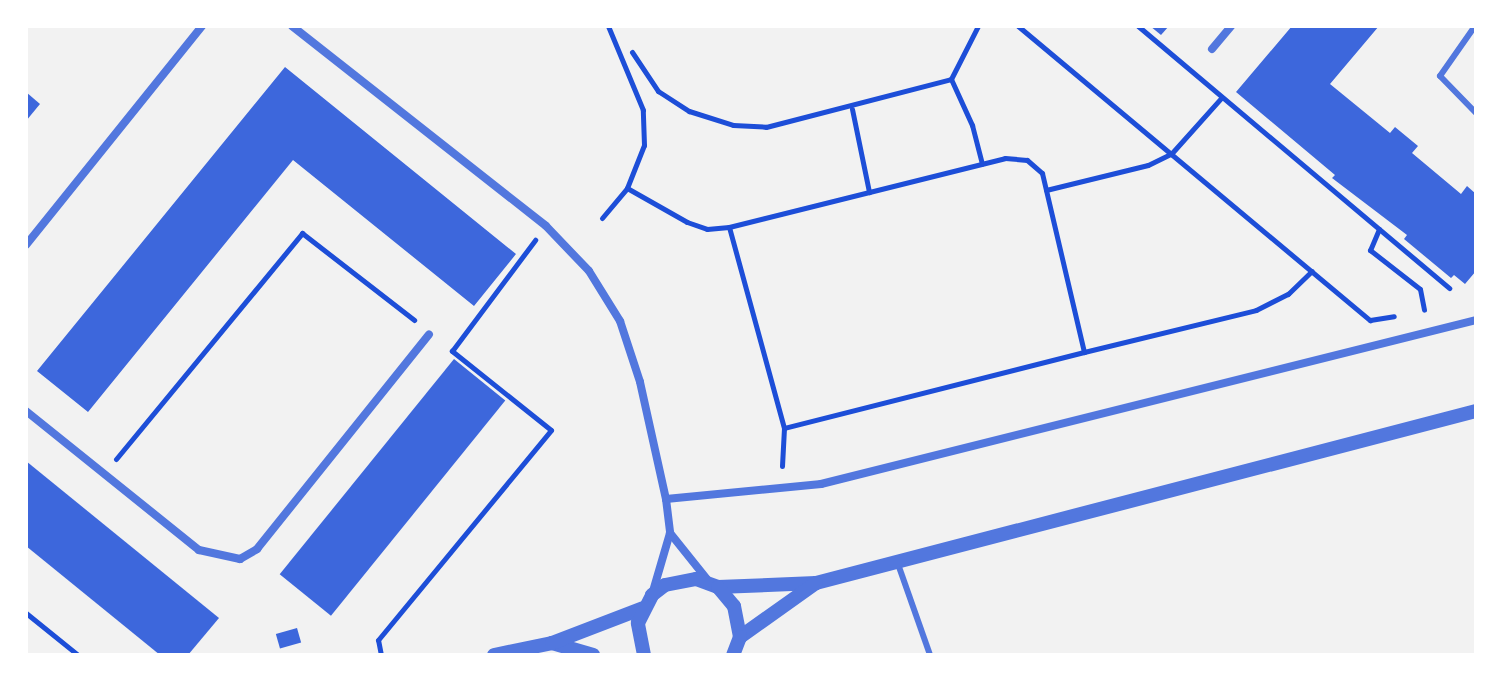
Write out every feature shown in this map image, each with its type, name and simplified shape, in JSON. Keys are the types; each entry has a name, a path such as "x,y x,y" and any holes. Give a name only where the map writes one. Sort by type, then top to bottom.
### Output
{"street":[{"path":"26,245 202,26"},
{"path":"292,26 546,226 589,271 620,321 666,499 670,533 652,595 643,608 638,639 644,655"},
{"path":"1212,49 1231,26"},
{"path":"666,499 821,484 1476,320"},
{"path":"26,411 199,550 231,559 248,557 429,334"},
{"path":"652,595 680,580 714,585 816,583 1476,411"},
{"path":"670,533 734,606 740,637 734,654"},
{"path":"740,637 816,583"},
{"path":"494,655 552,643 643,608"},
{"path":"552,643 593,655"}],"lane":[{"path":"1475,26 1440,76 1476,113"},
{"path":"897,562 930,655"}],"path":[{"path":"602,218 627,188 644,145 643,110 608,26"},
{"path":"632,52 658,91 689,111 733,125 788,124 852,109 951,79 978,26"},
{"path":"1018,26 1370,320 1397,315"},
{"path":"1138,26 1449,288"},
{"path":"951,79 972,125 982,164"},
{"path":"1046,190 1148,165 1171,154 1222,97"},
{"path":"852,109 869,192"},
{"path":"627,188 687,222 707,229 729,227 982,164 1027,160 1042,173 1084,352"},
{"path":"381,655 378,640 551,430 452,351 546,226"},
{"path":"729,227 784,428 785,465 772,466"},
{"path":"1379,229 1370,250 1420,289 1427,333"},
{"path":"104,473 302,233 429,334"},
{"path":"784,428 1256,310 1288,294 1312,271"},
{"path":"1411,313 1424,310"},
{"path":"26,613 78,655"}],"building":[{"path":"1150,26 1169,26 1161,35"},
{"path":"1292,26 1379,26 1330,84 1390,133 1395,127 1418,146 1412,153 1461,194 1467,186 1476,194 1476,271 1465,284 1454,275 1451,278 1404,239 1407,235 1332,178 1335,175 1236,92"},
{"path":"285,67 516,254 474,306 293,160 88,412 37,371"},
{"path":"26,92 40,104 26,121"},
{"path":"454,359 505,401 331,616 280,574"},
{"path":"26,461 219,618 188,655 160,655 26,546"},
{"path":"297,628 301,642 280,648 276,634"}]}
